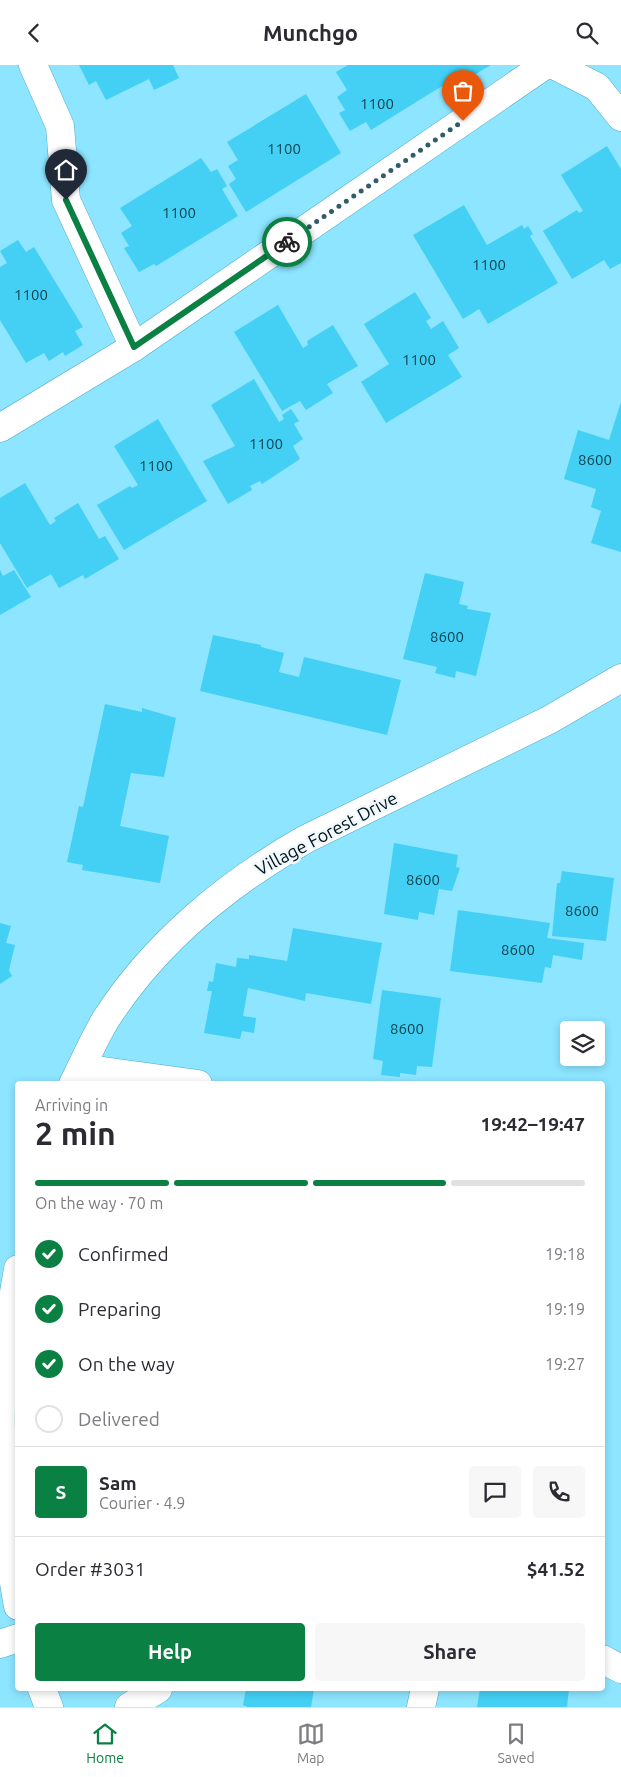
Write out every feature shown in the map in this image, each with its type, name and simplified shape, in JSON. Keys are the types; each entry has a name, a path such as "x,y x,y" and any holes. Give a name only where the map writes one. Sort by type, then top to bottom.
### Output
{"lane":[{"path":"34,65 60,126 66,200 134,347"},
{"path":"0,428 134,347 545,65"},
{"path":"554,65 597,87 621,117"},
{"name":"Village Forest Drive","path":"77,1076 106,1020 130,987 160,952 232,885 306,839 549,720 621,678"},
{"path":"77,1076 153,1081"},
{"path":"15,1282 4,1330 1,1409 4,1515 13,1549 15,1572"},
{"path":"0,1643 15,1639"},
{"path":"605,1661 621,1669"},
{"path":"43,1691 49,1707"},
{"path":"129,1707 155,1691"},
{"path":"421,1707 425,1691"}],"building":[{"path":"79,65 173,65 179,78 154,90 149,79 106,100 96,81 89,85"},
{"path":"348,65 491,65 459,84 455,78 371,130 366,122 350,131 339,113 345,110 337,97 347,90 336,72"},
{"path":"306,94 341,153 246,212 229,184 236,179 228,166 238,160 227,142"},
{"path":"607,146 621,169 621,263 610,269 604,260 572,279 543,231 577,210 579,213 583,211 561,175"},
{"path":"201,158 211,172 217,169 227,186 222,189 238,216 156,266 154,264 139,272 124,248 129,246 121,233 132,226 120,208"},
{"path":"464,205 487,245 522,225 524,229 528,226 533,234 530,236 558,283 488,324 479,309 463,319 413,235"},
{"path":"18,240 26,252 34,247 83,327 75,331 83,345 65,356 63,352 49,361 44,353 26,363 0,320 0,267 7,263 0,251"},
{"path":"415,292 431,318 426,321 431,329 443,321 459,348 448,355 462,377 386,423 361,382 389,364 364,324"},
{"path":"278,305 303,348 308,345 307,341 333,325 358,366 327,384 333,393 306,410 300,401 282,411 234,332"},
{"path":"254,379 279,422 284,419 282,415 291,409 299,421 294,424 303,439 293,446 300,459 262,484 260,481 250,486 252,490 228,504 203,461 235,446 211,405"},
{"path":"621,402 621,552 591,543 601,511 591,507 596,489 564,479 578,430 609,440"},
{"path":"158,419 207,501 124,550 97,505 130,486 132,488 138,485 114,446"},
{"path":"25,483 50,525 56,521 54,518 78,503 99,539 105,536 119,559 85,579 83,575 59,588 51,574 27,588 0,543 0,498"},
{"path":"0,570 3,576 14,570 31,597 0,615"},
{"path":"425,573 464,582 459,604 468,606 467,609 491,613 476,676 456,671 455,678 435,673 437,667 403,659"},
{"path":"213,635 261,645 261,647 284,653 279,672 299,677 304,657 401,680 387,735 200,691"},
{"path":"105,704 142,712 142,708 176,718 164,777 131,773 120,826 169,836 160,883 82,870 83,865 67,862 79,806 83,807"},
{"path":"394,843 458,855 456,867 460,868 452,891 439,889 434,915 419,912 418,920 384,914"},
{"path":"562,871 614,878 606,941 552,936 557,883 560,883"},
{"path":"458,910 550,923 547,938 584,943 582,960 553,955 551,968 545,967 542,983 450,971"},
{"path":"0,923 11,926 6,943 15,945 9,970 12,976 0,984"},
{"path":"293,928 382,943 371,1004 306,993 305,1001 248,988 243,1016 256,1018 254,1033 242,1031 240,1039 204,1033 212,991 207,991 209,981 213,982 216,963 236,967 237,958 249,959 249,955 287,961"},
{"path":"382,990 441,998 432,1067 417,1066 416,1075 400,1073 400,1077 381,1075 383,1061 373,1059"},
{"path":"246,1691 314,1691 311,1707 248,1707 243,1705"},
{"path":"480,1691 569,1691 567,1707 477,1707"}],"way so far":[{"path":"287,242 463,121"}],"route":[{"path":"66,200 85,245 134,347 287,242"}]}
